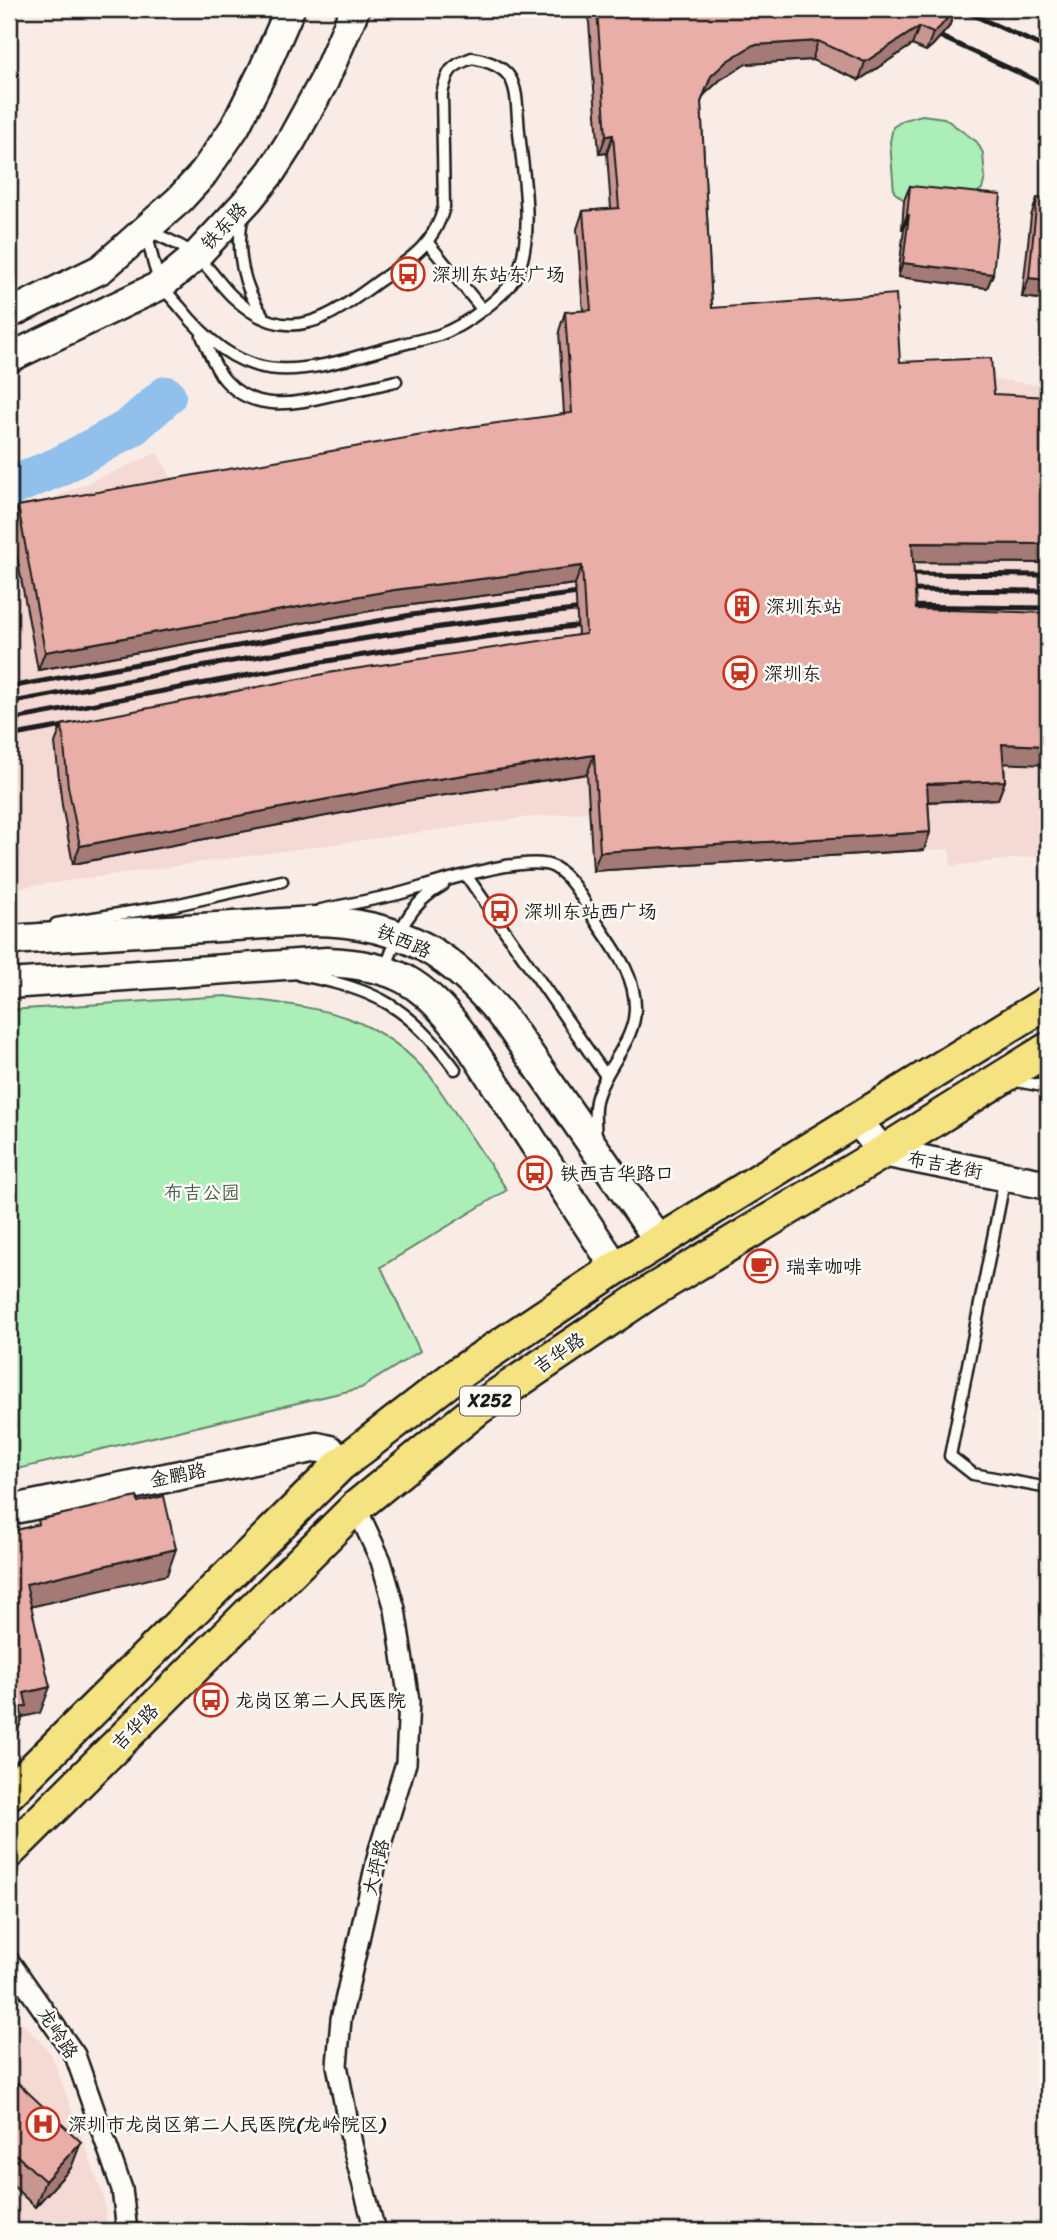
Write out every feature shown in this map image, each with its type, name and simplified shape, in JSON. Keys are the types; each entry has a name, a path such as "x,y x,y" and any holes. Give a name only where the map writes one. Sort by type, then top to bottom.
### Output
{"main road":[{"path":"9,314 101,269 179,200 219,152 248,102 290,9"},
{"name":"铁东路","path":"9,358 161,285 196,256 249,200 291,141 324,81 355,9"},
{"name":"铁西路","path":"9,940 334,921 376,928 398,935 464,973 487,996 659,1241"},
{"name":"铁西路","path":"9,985 327,962 385,969 420,988 456,1025 616,1268"},
{"name":"吉华路","path":"9,1793 340,1465 459,1373 616,1268 1048,1002"},
{"name":"吉华路","path":"9,1852 356,1507 477,1409 650,1292 883,1153 1048,1049"},
{"name":"布吉老街","path":"856,1119 883,1153 1048,1185"},
{"name":"金鹏路","path":"9,1510 317,1447 330,1450 340,1465"}],"street":[{"name":"大坪路","path":"356,1507 381,1561 395,1609 409,1701 406,1763 376,1863 341,2019 337,2065 352,2144 375,2231"},
{"name":"龙岭路","path":"9,1961 75,2054 122,2189 127,2231"}],"lane":[{"path":"472,58 492,62 507,71 515,91 526,209 525,246 517,275 506,290 469,319 440,334 320,365 296,368 259,366 222,349 200,332 161,285 146,229 196,256 233,297 265,320 294,325 337,312 428,243 439,225 444,207 441,118 446,75 456,64 472,58"},
{"path":"249,200 242,219 241,256 249,291 265,320"},
{"path":"428,243 482,309"},
{"path":"200,332 223,378 243,394 259,402 278,405 297,403 396,381"},
{"path":"247,924 363,902 466,875 540,864 559,870 621,958 634,993 631,1031 606,1076 595,1108 596,1138 602,1160"},
{"path":"385,969 407,916 422,899 442,885 466,875"},
{"path":"466,875 606,1076"},
{"path":"49,925 175,905 282,881"},
{"path":"9,932 36,928"},
{"path":"255,966 338,983 368,992 392,1004 425,1031 455,1069"},
{"path":"1000,1078 1048,1087"},
{"path":"1005,1177 950,1456 973,1474 1048,1488"}],"shaded area":[{"name":"深圳东站","path":"584,329 1048,386 1048,855 951,866 949,849 593,871 589,812 522,818 9,889 9,517 157,453 173,480 564,421 559,331"},
{"name":"深圳市龙岗区第二人民医院(龙岭院区)","path":"9,2009 51,2053 103,2195 108,2231 9,2231"}],"green space":[{"path":"922,115 944,118 977,142 983,153 985,178 982,189 971,197 904,200 894,192 890,142 893,127 904,120"},
{"name":"布吉公园","path":"225,996 312,1008 362,1024 385,1036 431,1077 507,1190 381,1267 420,1351 361,1388 9,1471 9,1010"}],"building":[{"name":"深圳东站","path":"597,9 955,9 933,33 919,27 865,62 818,41 753,45 727,61 711,76 701,102 712,308 896,294 900,362 991,358 994,394 1048,397 1048,544 912,543 916,609 1048,613 1048,746 1002,744 1005,781 927,784 930,832 600,852 594,755 412,783 80,846 68,786 62,725 334,672 586,634 582,566 394,590 45,652 18,506 468,427 572,413 565,312 591,310 583,211 619,208 613,135 606,136"},
{"path":"910,186 1001,195 993,274 903,263"},
{"path":"1037,198 1048,199 1048,280 1029,278"},
{"path":"164,1496 176,1549 26,1584 50,1687 24,1693 27,1706 20,1708 23,1718 9,1721 9,1532 39,1524 38,1520 137,1497 138,1502"},
{"path":"18,2083 81,2142 45,2181 13,2152 9,2157 9,2093"}],"waterway":[{"path":"9,487 58,467 130,428 166,396"}],"railway":[{"path":"960,9 1048,49"},
{"path":"924,29 1048,86"},
{"path":"894,574 1048,575"},
{"path":"894,590 1048,591"},
{"path":"9,687 411,615 594,591"},
{"path":"896,606 1048,608"},
{"path":"9,703 373,637 594,608"},
{"path":"9,720 375,653 596,624"},
{"path":"9,736 81,723"}],"place":[{"name":"深圳东站东广场","path":"408,274"},
{"name":"深圳东站","path":"742,606"},
{"name":"深圳东","path":"740,673"},
{"name":"深圳东站西广场","path":"500,911"},
{"name":"铁西吉华路口","path":"535,1173"},
{"name":"瑞幸咖啡","path":"761,1266"},
{"name":"龙岗区第二人民医院","path":"211,1700"},
{"name":"深圳市龙岗区第二人民医院(龙岭院区)","path":"43,2124"}]}
